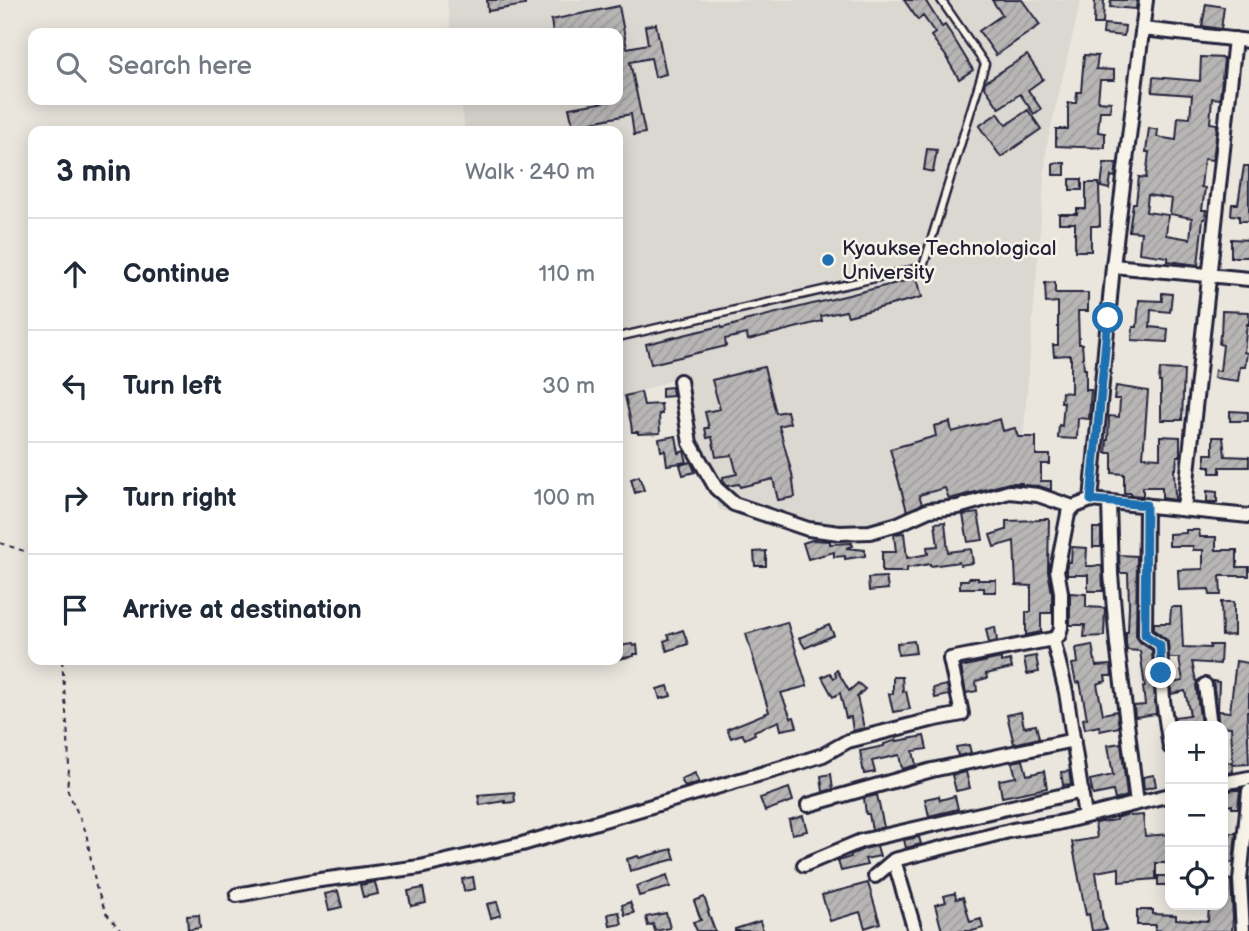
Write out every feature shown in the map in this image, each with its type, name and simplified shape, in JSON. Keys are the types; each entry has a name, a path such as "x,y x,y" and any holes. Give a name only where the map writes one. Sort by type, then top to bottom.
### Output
{"street":[{"path":"1091,500 1113,266 1146,0"},
{"path":"1143,29 1249,41"},
{"path":"1184,509 1235,39"},
{"path":"1113,266 1249,279"},
{"path":"680,381 690,443 716,488 734,505 808,529 840,533 870,532 898,524 929,510 958,507 1009,492 1038,495 1073,507"},
{"path":"237,895 313,881 421,867 522,844 795,764 823,755 848,741 962,714 950,659 1053,639 1059,635 1061,592 1058,570 1068,514 1073,507 1091,500 1249,516"},
{"path":"1109,502 1116,644 1137,803"},
{"path":"1146,505 1145,635 1160,645 1166,721"},
{"path":"1053,639 1066,692 1086,816"},
{"path":"1205,685 1209,721"},
{"path":"808,805 932,770 1073,740"},
{"path":"1228,782 1249,778"},
{"path":"804,864 861,841 1082,790"},
{"path":"1243,931 1240,880 1249,792"},
{"path":"875,876 894,860 1165,796"},
{"path":"894,860 915,931"}],"lane":[{"path":"623,336 923,267 985,64 941,0"}],"path":[{"path":"0,542 28,552"},
{"path":"62,665 68,738 67,789 86,832 96,887 106,913 121,931"}],"shaded area":[{"name":"Kyaukse Technological University","path":"447,0 1081,0 1047,144 1019,491 862,535 719,510 680,377 623,398 623,126 464,126 462,105 623,105 623,28 450,28"}],"building":[{"path":"487,0 525,0 525,5 488,11"},
{"path":"904,0 925,0 942,27 945,25 973,70 959,79 931,36 935,33 923,16 918,20"},
{"path":"992,0 1022,0 1040,25 996,55 979,31 1002,15"},
{"path":"1095,0 1104,0 1103,24 1094,24"},
{"path":"1111,0 1137,0 1136,9 1110,7"},
{"path":"1206,4 1224,7 1221,29 1202,26"},
{"path":"619,6 627,48 648,44 645,26 656,24 666,74 655,77 651,58 630,62 645,133 634,135 631,114 573,126 569,108 623,105 623,28 552,28 551,20"},
{"path":"1104,24 1125,26 1124,36 1103,34"},
{"path":"1027,55 1043,79 1028,90 1041,109 1034,114 1020,94 999,108 984,86 985,82"},
{"path":"1084,55 1098,56 1096,69 1114,70 1114,80 1100,80 1098,101 1111,102 1110,111 1100,111 1098,132 1105,133 1105,148 1056,146 1056,129 1068,129 1068,103 1076,103 1077,92 1081,92"},
{"path":"1201,57 1224,58 1220,99 1212,98 1210,123 1217,124 1213,160 1204,159 1201,187 1205,188 1202,210 1206,210 1198,265 1139,253 1141,232 1129,231 1139,177 1146,178 1149,128 1158,130 1157,137 1176,140 1178,117 1190,118 1192,95 1152,92 1153,77 1200,81","holes":["1148,195 1172,199 1170,214 1192,218 1190,239 1166,235 1168,215 1146,212"]},
{"path":"1028,110 1041,129 1001,157 979,126 998,113 1006,125"},
{"path":"927,149 937,150 933,172 924,170"},
{"path":"1053,163 1065,163 1065,175 1053,175"},
{"path":"1104,163 1117,163 1115,177 1111,176 1109,189 1101,187"},
{"path":"1244,166 1249,166 1249,221 1239,221 1239,216 1231,215 1232,204 1238,204"},
{"path":"1070,179 1082,179 1082,190 1070,190"},
{"path":"1086,183 1099,183 1100,226 1091,226 1091,251 1075,251 1075,223 1059,223 1059,214 1077,214 1077,209 1086,209"},
{"path":"1231,239 1249,240 1249,257 1231,257"},
{"path":"917,278 922,297 848,316 846,311 821,316 822,321 748,340 747,334 725,339 726,346 651,364 646,344 721,326 722,328"},
{"path":"1055,282 1055,293 1088,293 1088,311 1078,311 1079,344 1082,344 1086,369 1086,390 1091,390 1089,419 1078,418 1077,439 1058,438 1059,425 1062,426 1062,392 1071,393 1071,359 1070,355 1054,356 1053,345 1058,345 1058,302 1046,303 1045,283"},
{"path":"1162,293 1172,294 1170,312 1151,310 1150,327 1168,329 1167,342 1132,340 1133,327 1137,327 1139,300 1162,301"},
{"path":"1222,311 1249,312 1245,367 1240,367 1238,381 1214,378 1215,370 1220,371 1223,345 1219,344"},
{"path":"764,367 776,413 787,411 790,423 779,426 792,474 795,497 778,500 773,479 740,487 739,484 724,484 723,477 737,474 732,455 716,457 712,437 707,438 705,428 709,428 705,412 720,409 712,380"},
{"path":"1160,369 1184,370 1182,420 1161,420"},
{"path":"1116,386 1148,391 1143,457 1160,458 1160,436 1180,437 1180,456 1177,456 1174,469 1175,500 1162,498 1162,487 1143,487 1143,496 1124,493 1124,474 1112,473 1112,453 1106,453 1109,416 1119,417 1120,399 1114,399"},
{"path":"672,387 673,396 662,397 662,388"},
{"path":"641,392 644,405 661,404 660,433 632,432 625,396"},
{"path":"1230,411 1248,412 1248,421 1230,421"},
{"path":"1000,419 1003,431 1015,428 1018,437 1036,437 1036,455 1050,455 1050,464 1041,464 1041,481 1051,481 1051,490 1022,483 1009,483 949,499 945,488 919,495 922,504 907,511 890,449 936,436 934,426 950,422 952,432"},
{"path":"676,436 679,453 684,451 687,462 667,465 665,450 661,451 659,439"},
{"path":"1213,437 1223,437 1225,456 1249,457 1249,467 1220,467 1220,473 1210,473 1210,466 1205,466 1205,454 1213,454"},
{"path":"691,462 695,472 683,475 680,465"},
{"path":"639,476 644,490 635,493 631,479"},
{"path":"1207,491 1217,492 1217,502 1207,502"},
{"path":"978,513 983,540 968,542 963,515"},
{"path":"1049,519 1048,571 1052,613 1041,613 1041,632 1026,635 1026,612 1031,612 1031,586 1016,585 1014,541 994,547 990,535 1006,530 1006,521"},
{"path":"945,522 948,552 971,549 973,563 930,564 907,568 907,572 882,572 882,552 896,552 894,534 904,533 907,558 928,554 927,547 938,546 935,523"},
{"path":"1093,528 1101,528 1101,547 1093,547"},
{"path":"1186,530 1199,530 1200,537 1216,537 1216,550 1237,550 1237,567 1249,567 1249,576 1220,576 1221,595 1210,595 1209,589 1179,590 1178,570 1203,569 1203,550 1193,550 1193,546 1169,546 1169,534 1186,533"},
{"path":"812,540 830,541 830,544 852,543 853,546 846,548 865,550 865,556 845,559 845,556 834,557 834,552 808,559 803,543"},
{"path":"1072,547 1087,548 1086,566 1102,566 1103,591 1088,591 1088,575 1067,575 1067,562 1071,562"},
{"path":"766,551 766,566 755,566 754,552"},
{"path":"1119,555 1137,556 1136,636 1152,650 1156,714 1135,717 1134,706 1145,705 1145,687 1140,651 1127,650 1128,573 1120,573"},
{"path":"886,577 888,589 869,591 868,578"},
{"path":"960,580 996,580 996,592 984,592 984,588 960,588"},
{"path":"1070,593 1086,594 1086,607 1105,608 1104,636 1084,637 1085,625 1070,625"},
{"path":"1221,602 1234,602 1234,635 1222,636"},
{"path":"1171,607 1181,607 1183,647 1210,648 1210,645 1221,645 1220,664 1192,662 1197,681 1200,721 1175,721 1174,717 1190,715 1185,691 1171,694 1171,683 1183,681 1179,658 1169,658 1168,641 1154,630 1154,623 1170,623"},
{"path":"787,622 807,686 781,693 797,727 781,730 779,721 754,731 755,734 745,739 742,734 731,738 727,729 769,712 746,634"},
{"path":"829,625 834,635 805,648 799,638"},
{"path":"995,627 997,641 989,643 986,629"},
{"path":"683,630 688,644 667,651 664,641 670,639 668,635"},
{"path":"914,641 916,653 898,655 897,643"},
{"path":"623,645 637,645 638,654 623,658"},
{"path":"1092,645 1096,666 1111,665 1112,676 1105,676 1106,681 1097,684 1103,714 1117,711 1119,727 1100,731 1099,726 1085,729 1083,719 1087,718 1080,682 1076,683 1072,664 1078,663 1076,648"},
{"path":"1036,656 1039,672 1027,674 1024,658"},
{"path":"1001,658 1001,662 1010,660 1012,668 986,674 987,678 976,681 977,691 966,693 961,667"},
{"path":"1236,661 1249,663 1249,764 1233,765 1231,727 1228,727 1228,721 1218,721 1213,681 1219,682 1218,711 1230,712"},
{"path":"837,670 849,691 858,683 865,689 857,697 864,728 853,731 851,717 846,718 840,693 833,697 822,677 830,673 834,678"},
{"path":"893,677 902,677 903,692 906,691 910,709 893,712 889,694 893,694"},
{"path":"947,685 949,695 935,698 933,688"},
{"path":"668,686 671,696 660,699 657,689"},
{"path":"1021,712 1024,727 1036,725 1039,738 1014,744 1007,715"},
{"path":"924,736 927,749 913,751 916,765 902,769 899,755 872,761 875,772 864,774 860,751 897,740"},
{"path":"1121,743 1127,796 1115,800 1113,791 1093,795 1090,780 1113,775 1108,745"},
{"path":"969,745 971,753 958,756 956,747"},
{"path":"1023,760 1027,775 1044,771 1047,788 1002,797 999,780 1016,777 1012,762"},
{"path":"1228,762 1232,762 1233,772 1228,773"},
{"path":"1069,771 1071,784 1063,785 1061,772"},
{"path":"966,772 970,788 956,791 952,775"},
{"path":"695,773 699,782 685,787 681,779"},
{"path":"831,774 833,789 823,792 821,776"},
{"path":"1154,775 1156,786 1144,789 1143,777"},
{"path":"789,788 793,801 765,811 760,798"},
{"path":"1240,790 1238,808 1228,806 1228,791"},
{"path":"514,792 515,802 480,805 478,795"},
{"path":"877,795 884,827 872,830 864,798"},
{"path":"939,796 940,800 955,796 958,809 929,816 925,799"},
{"path":"1129,814 1143,815 1145,836 1165,834 1165,863 1156,863 1156,879 1119,882 1119,868 1096,872 1103,920 1107,929 1092,931 1089,914 1086,915 1072,842 1097,838 1095,823"},
{"path":"803,816 807,831 792,834 789,820"},
{"path":"1228,833 1236,833 1233,863 1228,862"},
{"path":"919,837 921,844 906,848 904,840"},
{"path":"877,846 880,856 865,859 867,865 841,871 838,861"},
{"path":"672,849 675,859 630,871 627,859"},
{"path":"667,875 670,887 639,896 636,886"},
{"path":"1158,876 1165,876 1165,885 1158,885"},
{"path":"473,877 475,889 464,891 462,879"},
{"path":"1228,880 1231,880 1232,931 1155,930 1156,925 1137,925 1137,910 1176,915 1176,919 1208,921 1209,910 1228,910"},
{"path":"375,882 378,894 363,897 360,885"},
{"path":"868,883 880,923 865,928 860,912 830,921 822,895"},
{"path":"423,888 426,903 411,906 408,891"},
{"path":"338,891 342,907 329,910 325,894"},
{"path":"955,893 956,899 963,897 970,922 981,919 983,928 972,931 942,931 935,905 946,902 944,896"},
{"path":"704,897 715,931 697,931 693,922 701,920 694,901"},
{"path":"497,902 501,915 491,918 487,904"},
{"path":"630,902 634,913 625,915 622,905"},
{"path":"619,912 622,924 610,926 608,914"},
{"path":"666,913 670,928 655,931 653,924 648,926 646,917"},
{"path":"199,915 200,928 188,930 187,916"},
{"path":"760,921 763,931 735,931 735,929"}],"place":[{"name":"Kyaukse Technological University","path":"828,260"}],"route":[{"path":"1108,318 1091,500 1146,505 1145,635 1160,645 1161,673"}]}
